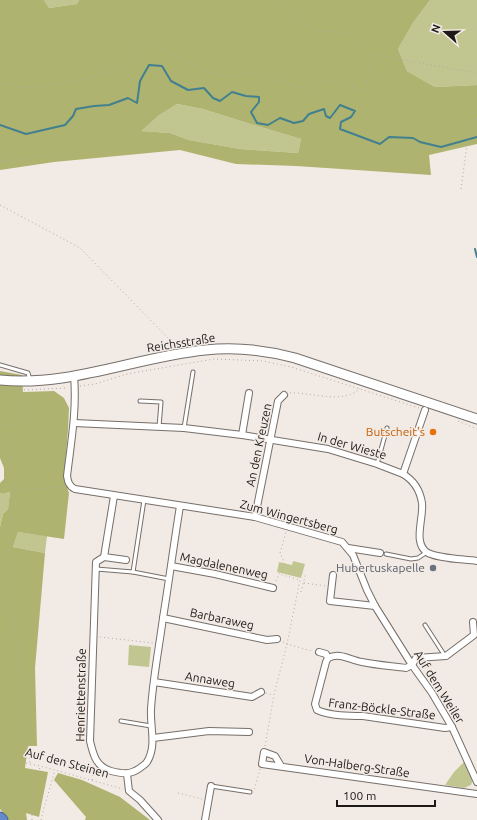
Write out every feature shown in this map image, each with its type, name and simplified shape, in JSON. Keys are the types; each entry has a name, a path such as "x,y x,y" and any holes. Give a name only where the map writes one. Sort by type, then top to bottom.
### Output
{"main road":[{"name":"Reichsstraße","path":"0,380 30,381 74,376 204,350 219,349 262,351 296,358 362,385 477,419"}],"street":[{"path":"71,487 67,476 74,423 74,376"},
{"path":"242,435 249,393"},
{"name":"An den Kreuzen","path":"255,517 278,401 284,395"},
{"path":"425,410 403,474 412,480 419,492 422,504 420,540 422,546 427,552 435,556 477,561"},
{"name":"In der Wieste","path":"74,423 184,428 242,435 328,449 377,464 403,474"},
{"name":"Zum Wingertsberg","path":"71,487 114,496 255,517 342,542 348,548 383,553"},
{"path":"104,557 114,496"},
{"path":"127,774 134,772 146,764 152,752 153,738 151,726 154,682 180,506"},
{"name":"Auf dem Weiler","path":"348,548 353,555 375,606 412,665 432,693 452,727 477,782"},
{"path":"96,569 96,562 104,557 126,560"},
{"name":"Magdalenenweg","path":"171,566 215,574 273,588"},
{"name":"Henriettenstraße","path":"96,569 90,741 94,758 101,766 109,771 127,774"},
{"path":"333,575 330,601 375,606"},
{"name":"Barbaraweg","path":"163,618 267,640 277,639"},
{"path":"319,652 326,654 328,658 334,655 349,657 359,662 406,668 412,665 416,658 445,656 474,635 472,622"},
{"name":"Franz-Böckle-Straße","path":"328,658 315,704 317,710 322,712 363,716 445,728 452,727"},
{"name":"Annaweg","path":"154,682 252,697 261,692"},
{"path":"153,738 209,731 249,732"},
{"path":"262,764 264,752 275,756 280,766"},
{"name":"Von-Halberg-Straße","path":"262,764 477,794"},
{"name":"Auf den Steinen","path":"127,774 129,791"},
{"path":"205,820 211,786"},
{"path":"129,791 140,800 158,820"}],"lane":[{"path":"0,365 28,373 30,381"},
{"path":"184,428 193,372"},
{"path":"140,401 161,402 159,427"},
{"path":"377,464 387,428"},
{"path":"133,572 144,500"},
{"name":"Zum Wingertsberg","path":"383,553 411,559 418,558 427,552"},
{"path":"96,569 133,572 169,579"},
{"path":"425,625 445,656"},
{"path":"121,721 151,726"},
{"path":"211,786 250,792"}],"path":[{"path":"279,0 294,18 316,30 345,33 371,54 477,72"},
{"path":"0,84 28,88 83,80 124,66 146,42 219,76 260,74 307,90 326,80 366,91 371,54"},
{"path":"461,189 466,144 471,126 477,119"},
{"path":"0,161 53,155"},
{"path":"0,205 80,248 172,342 176,355"},
{"path":"0,389 28,390 75,387 95,384 127,374 214,359 228,359 264,361 362,385 425,410"},
{"name":"An den Kreuzen","path":"284,395 291,392 341,397 354,394 362,385"},
{"path":"5,429 26,417 28,390"},
{"path":"454,420 477,429"},
{"path":"0,424 5,429 14,490 7,558 30,764"},
{"path":"14,490 71,487"},
{"path":"273,588 280,572 282,572 284,562 280,553 288,526"},
{"path":"301,592 306,573"},
{"path":"264,752 274,695 287,644 300,580 279,574"},
{"path":"304,582 332,587"},
{"path":"93,636 159,644"},
{"path":"277,639 287,644 319,652"},
{"name":"Auf den Steinen","path":"0,754 11,760 40,766 129,791"},
{"path":"250,792 255,787 262,764"},
{"path":"32,820 32,797 40,766"},
{"path":"42,820 55,770"},
{"path":"178,794 208,800"}],"green space":[{"path":"0,0 44,0 49,8 77,4 79,0 430,0 413,23 398,49 407,71 435,87 477,85 477,144 429,155 431,175 296,166 236,164 180,150 54,162 0,170","holes":["177,104 203,109 301,139 298,153 240,149 189,140 170,133 141,131 158,116"]},
{"path":"44,0 79,0 77,4 49,8"},
{"path":"430,0 477,0 477,85 435,87 407,71 398,49 413,23"},
{"path":"177,104 203,109 301,139 298,153 240,149 189,140 170,133 140,131 158,116"},
{"path":"0,371 22,375 23,392 54,391 64,398 69,408 64,479 69,493 64,539 18,532 13,547 45,553 35,668 37,746 28,746 25,768 48,772 39,817 26,813 27,820 9,820 0,809 0,527 3,514 8,509 10,492 3,494 0,493 0,483 4,479 4,468 0,458"},
{"path":"10,492 8,509 3,514 0,527 0,493 3,494"},
{"path":"18,532 47,536 45,553 13,547"},
{"path":"293,561 305,564 301,578 277,572 279,562 292,565"},
{"path":"129,645 151,647 149,667 128,665"},
{"path":"465,761 473,779 471,785 464,788 445,785 454,772"},
{"path":"58,773 82,780 120,797 150,820 85,820 86,817 54,780"}],"waterway":[{"path":"0,125 26,134 65,125 73,116 76,109 109,105 128,98 137,103 140,81 149,65 162,66 171,81 188,90 204,88 213,98 220,101 232,92 246,96 259,97 259,102 251,112 257,123 268,125 280,118 294,123 303,121 309,114 324,109 326,116 330,118 340,105 355,111 351,117 341,122 340,129 380,144 389,137 413,138 420,142 441,147 477,137"},
{"path":"475,249 477,257"}],"place":[{"name":"Butscheit's","path":"433,432"},
{"name":"Hubertuskapelle","path":"433,568"}]}
